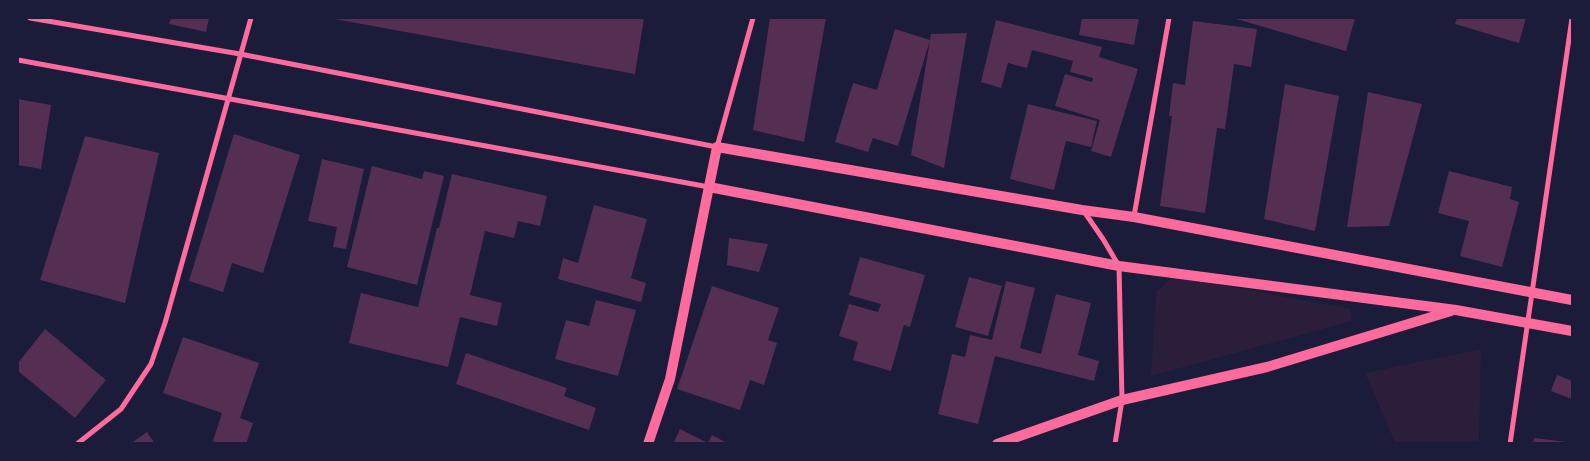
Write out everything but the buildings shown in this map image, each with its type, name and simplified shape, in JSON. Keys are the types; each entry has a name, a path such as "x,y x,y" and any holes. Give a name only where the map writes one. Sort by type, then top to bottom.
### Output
{"main road":[{"path":"648,444 670,379 717,147 1082,210 1134,217 1572,300"},
{"path":"709,187 1119,266 1456,310 1572,331"},
{"path":"997,444 1122,400 1267,367 1456,310"}],"street":[{"path":"30,18 240,54 717,147 752,18"},
{"path":"78,444 121,409 151,364 165,323 251,18"},
{"path":"1134,217 1168,18"},
{"path":"1510,444 1572,18"},
{"path":"18,60 709,187"},
{"path":"1082,210 1103,239 1119,266 1122,400 1115,444"}],"shaded area":[{"path":"1173,276 1351,309 1352,321 1151,376 1156,292"},
{"path":"1481,349 1479,443 1395,443 1365,373"}]}
